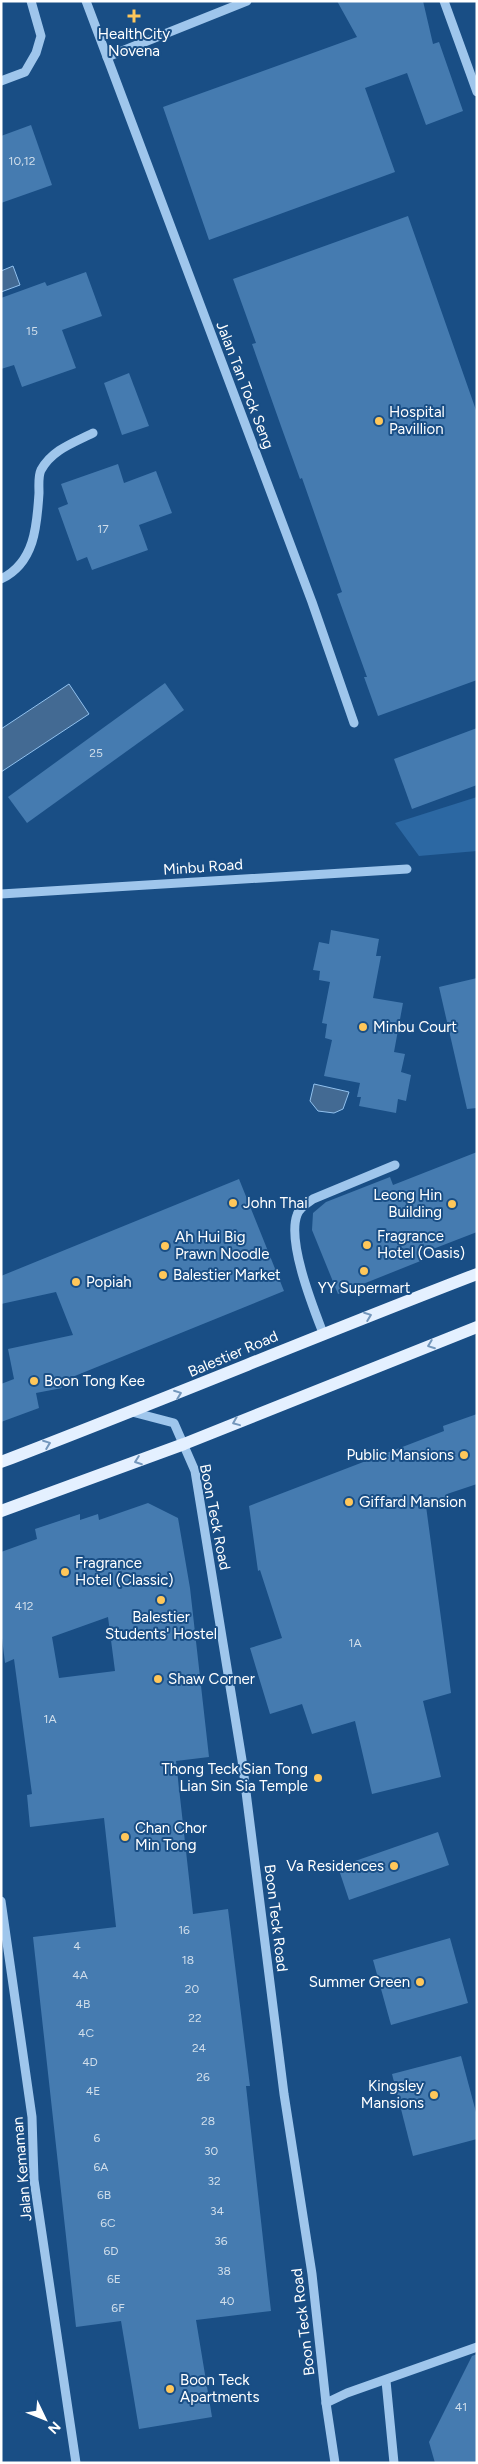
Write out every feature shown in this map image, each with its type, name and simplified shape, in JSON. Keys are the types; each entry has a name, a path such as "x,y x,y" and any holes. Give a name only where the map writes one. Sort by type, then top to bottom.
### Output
{"main road":[{"name":"Balestier Road","path":"1,1462 132,1412 323,1333 477,1274"},
{"path":"1,1511 184,1444 477,1327"}],"street":[{"path":"1,81 25,72 36,53 41,36 31,1"},
{"name":"Jalan Tan Tock Seng","path":"86,1 312,602 354,723"},
{"path":"107,57 247,1"},
{"path":"444,1 477,92"},
{"path":"1,579 8,576 30,551 36,529 40,472 56,451 93,433"},
{"name":"Minbu Road","path":"1,894 406,869"},
{"path":"323,1333 310,1298 296,1246 296,1216 303,1205 313,1198 395,1165"},
{"name":"Boon Teck Road","path":"132,1412 174,1424 195,1471 242,1760 292,2148 312,2274 326,2403 335,2463"},
{"name":"Jalan Kemaman","path":"1,1901 32,2117 34,2180 76,2463"},
{"path":"326,2403 347,2393 386,2381 477,2347"},
{"path":"386,2381 394,2463"}],"shaded area":[{"path":"13,266 20,285 1,292 1,271"},
{"path":"69,684 89,714 1,772 1,729"},
{"path":"477,797 477,851 419,856 395,823"},
{"path":"314,1084 349,1092 343,1109 334,1113 318,1111 310,1101"}],"building":[{"path":"337,1 423,1 433,44 439,42 463,111 426,125 407,73 365,88 395,172 209,240 163,107 357,37"},
{"path":"31,125 52,185 1,203 1,136"},
{"path":"408,216 477,413 477,680 378,716 364,677 367,677 337,594 342,592 252,344 256,343 233,279"},
{"path":"86,272 102,316 62,330 76,368 22,387 14,365 1,369 1,298 45,282 47,286"},
{"path":"129,373 149,426 122,435 104,383"},
{"path":"118,464 124,483 156,471 172,513 139,525 148,550 92,570 87,557 77,561 58,508 68,504 61,484"},
{"path":"165,683 184,710 27,823 8,797"},
{"path":"477,728 477,785 412,809 394,759"},
{"name":"Minbu Court","path":"331,930 379,939 376,956 381,956 373,998 403,1003 394,1052 405,1054 401,1072 411,1075 406,1101 398,1099 396,1113 359,1106 361,1097 357,1097 360,1083 324,1076 332,1040 325,1038 327,1024 322,1023 330,982 319,980 320,971 313,970 319,942 329,944"},
{"path":"477,978 477,1108 467,1109 439,987"},
{"path":"477,1152 477,1232 420,1254 423,1260 338,1294 312,1230 313,1213 326,1202 390,1177 393,1185"},
{"name":"Balestier Market","path":"239,1179 284,1291 60,1382 62,1388 36,1393 39,1408 1,1422 1,1384 14,1379 8,1349 73,1335 56,1292 1,1304 1,1276"},
{"path":"477,1414 477,1484 447,1494 448,1498 426,1506 451,1693 423,1701 441,1777 372,1794 355,1721 312,1734 302,1704 270,1714 250,1648 282,1638 260,1570 258,1571 249,1506 444,1431 443,1426"},
{"path":"148,1503 178,1518 190,1588 209,1757 176,1761 193,1914 228,1909 250,2086 246,2086 271,2311 196,2320 212,2417 139,2429 121,2321 76,2327 33,1937 116,1927 104,1818 30,1827 27,1795 32,1794 14,1659 5,1663 1,1630 1,1552 37,1539 35,1529 80,1514 80,1520 98,1514 99,1520","holes":["108,1617 115,1671 59,1678 52,1637"]},
{"name":"Va Residences","path":"438,1832 449,1865 349,1900 338,1867"},
{"name":"Summer Green","path":"450,1938 468,2003 391,2025 373,1960"},
{"name":"Kingsley Mansions","path":"461,2056 477,2116 477,2139 413,2156 392,2074"},
{"path":"477,2354 477,2463 435,2463 429,2442 472,2356"}],"place":[{"name":"HealthCity Novena","path":"134,16"},
{"name":"Hospital Pavillion","path":"379,421"},
{"name":"Minbu Court","path":"363,1027"},
{"name":"John Thai","path":"233,1203"},
{"name":"Leong Hin Building","path":"452,1204"},
{"name":"Fragrance Hotel (Oasis)","path":"367,1245"},
{"name":"Ah Hui Big Prawn Noodle","path":"165,1246"},
{"name":"YY Supermart","path":"364,1271"},
{"name":"Balestier Market","path":"163,1275"},
{"name":"Popiah","path":"76,1282"},
{"name":"Boon Tong Kee","path":"34,1381"},
{"name":"Public Mansions","path":"464,1455"},
{"name":"Giffard Mansion","path":"349,1502"},
{"name":"Fragrance Hotel (Classic)","path":"65,1572"},
{"name":"Balestier Students' Hostel","path":"161,1600"},
{"name":"Shaw Corner","path":"158,1679"},
{"name":"Thong Teck Sian Tong Lian Sin Sia Temple","path":"318,1778"},
{"name":"Chan Chor Min Tong","path":"125,1837"},
{"name":"Va Residences","path":"394,1866"},
{"name":"Summer Green","path":"420,1982"},
{"name":"Kingsley Mansions","path":"434,2095"},
{"name":"Boon Teck Apartments","path":"170,2389"}]}
